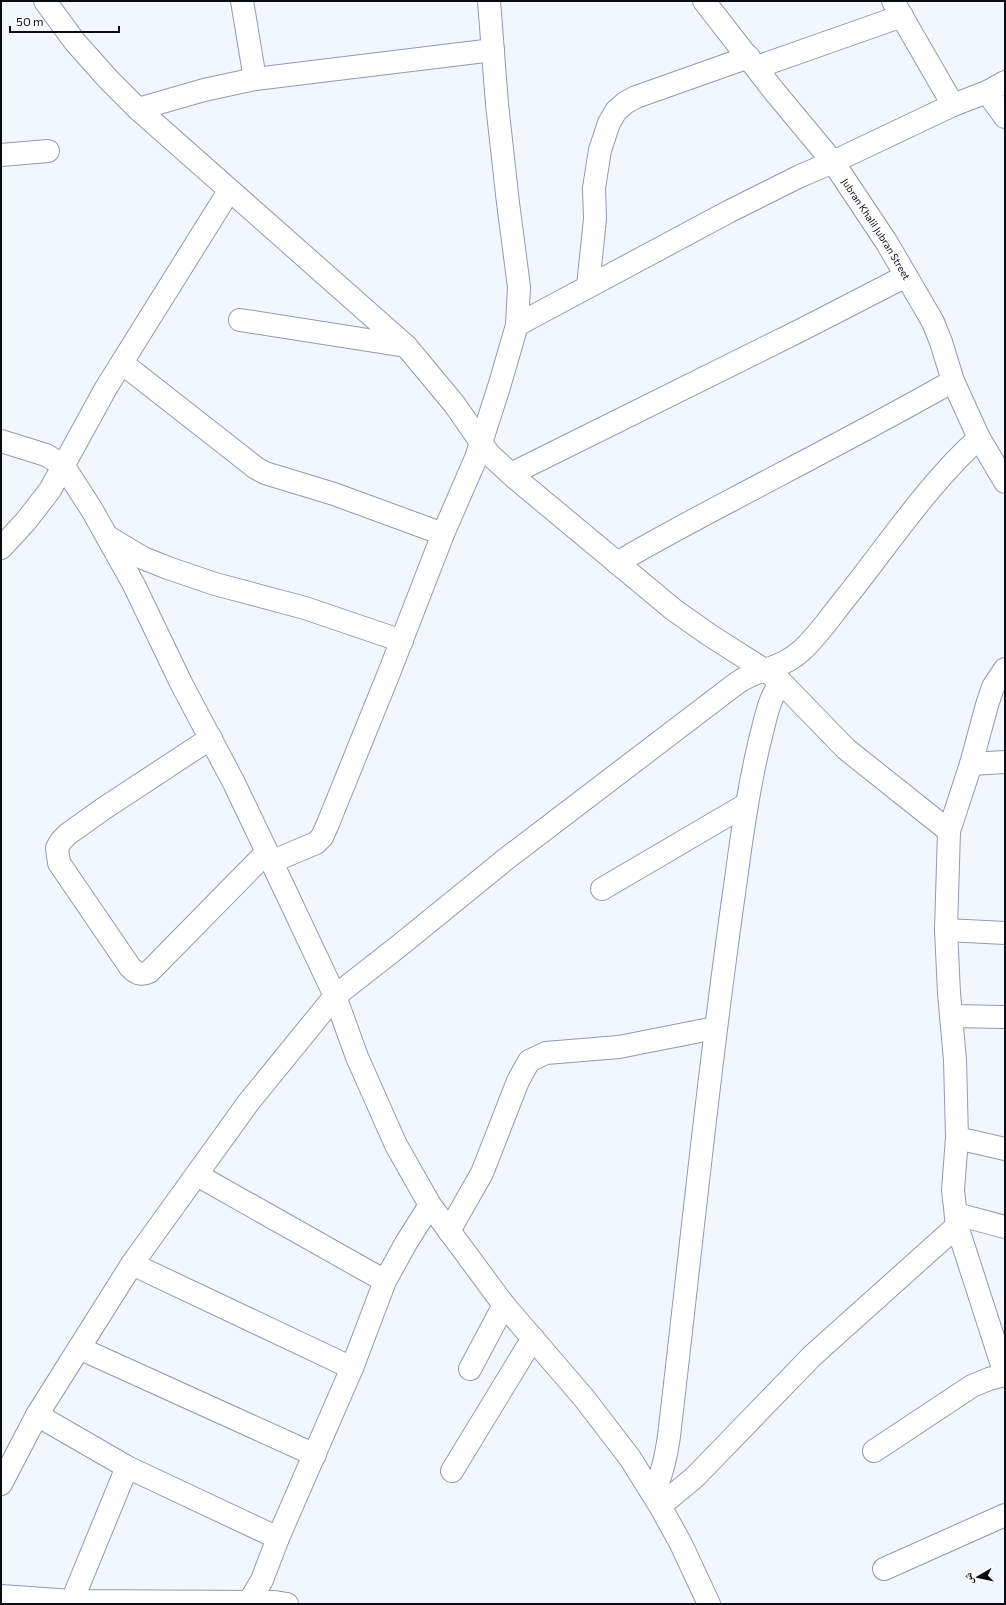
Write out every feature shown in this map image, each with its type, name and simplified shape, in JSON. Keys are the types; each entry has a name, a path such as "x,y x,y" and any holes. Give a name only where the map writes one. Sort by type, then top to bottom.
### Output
{"street":[{"path":"45,1 75,42 108,79 138,109 229,191 278,232 351,299 406,346 455,405 489,454 617,564 674,610 710,636 773,677 846,749 949,831"},
{"path":"242,1 255,79"},
{"path":"211,738 103,808 61,840 57,848 58,863 130,967 135,972 140,974 149,972 202,919 269,857 309,847 316,843 322,836 402,641 443,534 482,443 517,325 519,287 508,203 489,1"},
{"name":"Jubran Khalil Jubran Street","path":"704,1 753,62 774,91 833,162 887,243 933,322 953,381 979,438 1005,482"},
{"path":"588,286 594,219 594,188 600,150 608,123 616,111 625,103 636,97 753,62 898,8 953,105"},
{"path":"138,109 204,90 255,79 493,50"},
{"path":"517,325 728,212 800,176 953,105 996,87 1005,117"},
{"path":"1,155 48,151"},
{"path":"1,548 26,521 50,490 122,363 229,191"},
{"path":"511,474 803,329 906,276"},
{"path":"240,320 406,346"},
{"path":"122,363 256,468 265,473 334,494 443,534"},
{"path":"617,564 705,513 891,416 953,381"},
{"path":"657,1500 659,1482 669,1436 715,1028 755,761 769,703 775,690 773,677 783,664 802,650 826,623 941,477 979,438"},
{"path":"1,441 46,455 63,465 92,510 134,586 269,857 335,996 357,1057 396,1145 430,1205 504,1305 584,1398 630,1458 657,1500 681,1544 709,1604"},
{"path":"106,536 143,558 168,568 215,584 305,608 402,641"},
{"path":"874,1451 972,1386 989,1379 1005,1375 956,1220 953,1190 957,1138 955,1060 946,930 949,831 971,764 993,687 1005,669"},
{"path":"1,1484 37,1415 132,1264 198,1175 248,1102 335,996 506,859 736,683 752,674 773,677"},
{"path":"971,764 1005,762"},
{"path":"602,889 748,804"},
{"path":"946,930 1005,933"},
{"path":"951,1016 1005,1017"},
{"path":"449,1231 482,1173 518,1081 529,1062 546,1053 619,1047 715,1028"},
{"path":"957,1138 1005,1149"},
{"path":"198,1175 385,1281"},
{"path":"249,1602 262,1580 278,1538 352,1368 385,1281 406,1243 430,1205"},
{"path":"657,1500 695,1477 812,1356 956,1220"},
{"path":"956,1220 1005,1227"},
{"path":"132,1264 352,1368"},
{"path":"470,1369 504,1305"},
{"path":"452,1471 533,1338"},
{"path":"80,1348 315,1455"},
{"path":"37,1415 127,1467 278,1538"},
{"path":"72,1601 127,1467"},
{"path":"884,1569 1005,1515"},
{"path":"1,1596 117,1603 275,1602 287,1604"}]}
